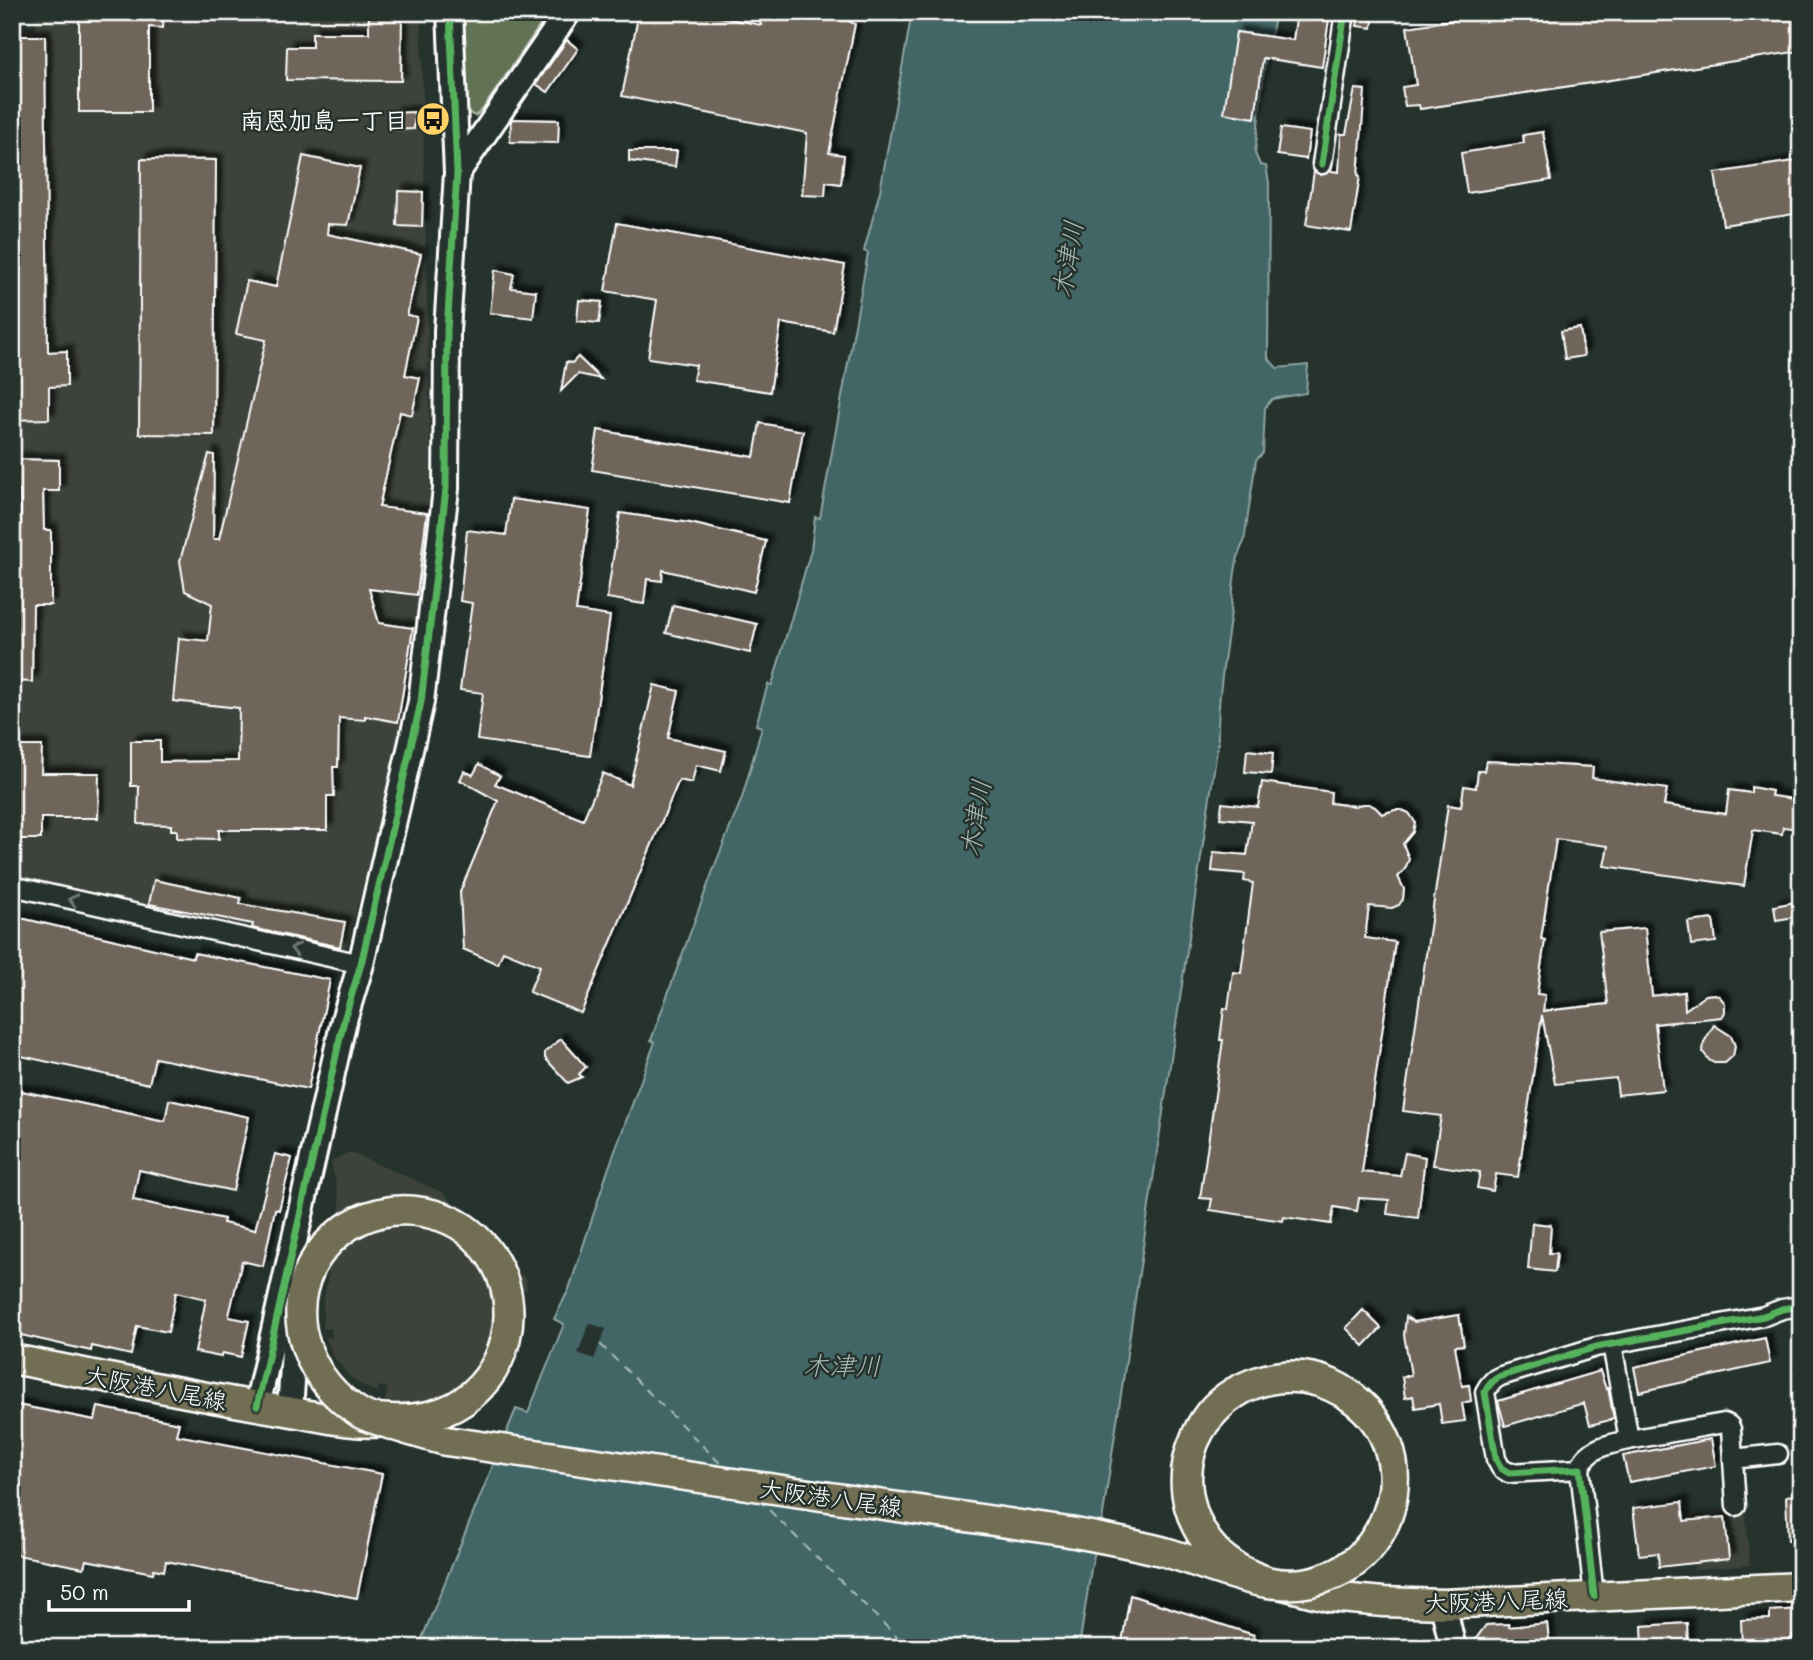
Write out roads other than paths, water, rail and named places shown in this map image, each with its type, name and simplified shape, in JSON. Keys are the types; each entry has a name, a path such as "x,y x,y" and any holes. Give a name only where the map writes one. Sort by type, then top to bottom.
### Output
{"main road":[{"name":"大阪港八尾線","path":"12,1359 257,1406 374,1424 386,1422 398,1421 410,1419 437,1412 472,1392 487,1375 503,1347 507,1305 500,1275 489,1254 465,1232 446,1220 423,1213 395,1212 374,1216 348,1228 326,1247 304,1289 301,1319 305,1343 320,1373 335,1393 359,1411 387,1420 402,1420 411,1420 437,1414 456,1406 473,1393 489,1376 500,1357 507,1336 509,1316 505,1285 490,1254 476,1238 457,1224 447,1219 423,1212 405,1210 385,1212 365,1218 346,1227 332,1240 319,1254 305,1281 300,1312 302,1335 307,1351 327,1385 342,1400 363,1415 376,1420 385,1423 403,1430 446,1441 1128,1542 1249,1579 1266,1583 1283,1584 1293,1584 1314,1581 1334,1575 1350,1567 1364,1555 1383,1528 1391,1505 1394,1488 1394,1471 1389,1446 1382,1430 1372,1415 1348,1393 1315,1378 1291,1376 1275,1377 1251,1383 1230,1395 1206,1418 1197,1433 1188,1457 1186,1482 1189,1506 1201,1534 1214,1550 1228,1564 1250,1577 1266,1582 1283,1584 1334,1574 1368,1548 1380,1532 1390,1504 1394,1479 1387,1445 1380,1429 1369,1414 1346,1393 1319,1381 1298,1377 1274,1378 1247,1387 1224,1401 1209,1416 1198,1434 1188,1466 1188,1496 1198,1526 1214,1550 1228,1563 1251,1576 1266,1581 1330,1597 1443,1604 1801,1587"}],"street":[{"path":"257,1406 344,1020 361,964 421,702 446,489 447,331 457,173 450,12"},
{"path":"457,173 568,12"},
{"path":"1322,164 1345,12"},
{"path":"12,886 361,964"},
{"path":"290,1411 303,1202"},
{"path":"1580,1469 1509,1473 1505,1471 1496,1459 1485,1392 1491,1382 1501,1376 1596,1347 1764,1316 1801,1306"},
{"path":"1612,1344 1629,1440"},
{"path":"1594,1596 1580,1469 1593,1451 1629,1440 1724,1423 1731,1429 1736,1506"},
{"path":"1733,1459 1778,1454"},
{"path":"1443,1604 1453,1648"}],"water":[{"name":"木津川","path":"912,12 1276,12 1264,71 1255,153 1260,165 1266,166 1269,183 1268,358 1277,368 1308,365 1306,393 1272,399 1265,408 1263,453 1256,460 1244,542 1236,566 1220,694 1218,743 1103,1515 1091,1569 1079,1648 418,1648 516,1409 528,1413 564,1324 554,1319 569,1289 608,1170 655,1042 651,1040 742,798 762,727 756,725 768,684 772,685 811,550 815,517 820,518 868,253 864,251 880,191"}],"place":[{"name":"南恩加島一丁目","path":"433,119"}]}
